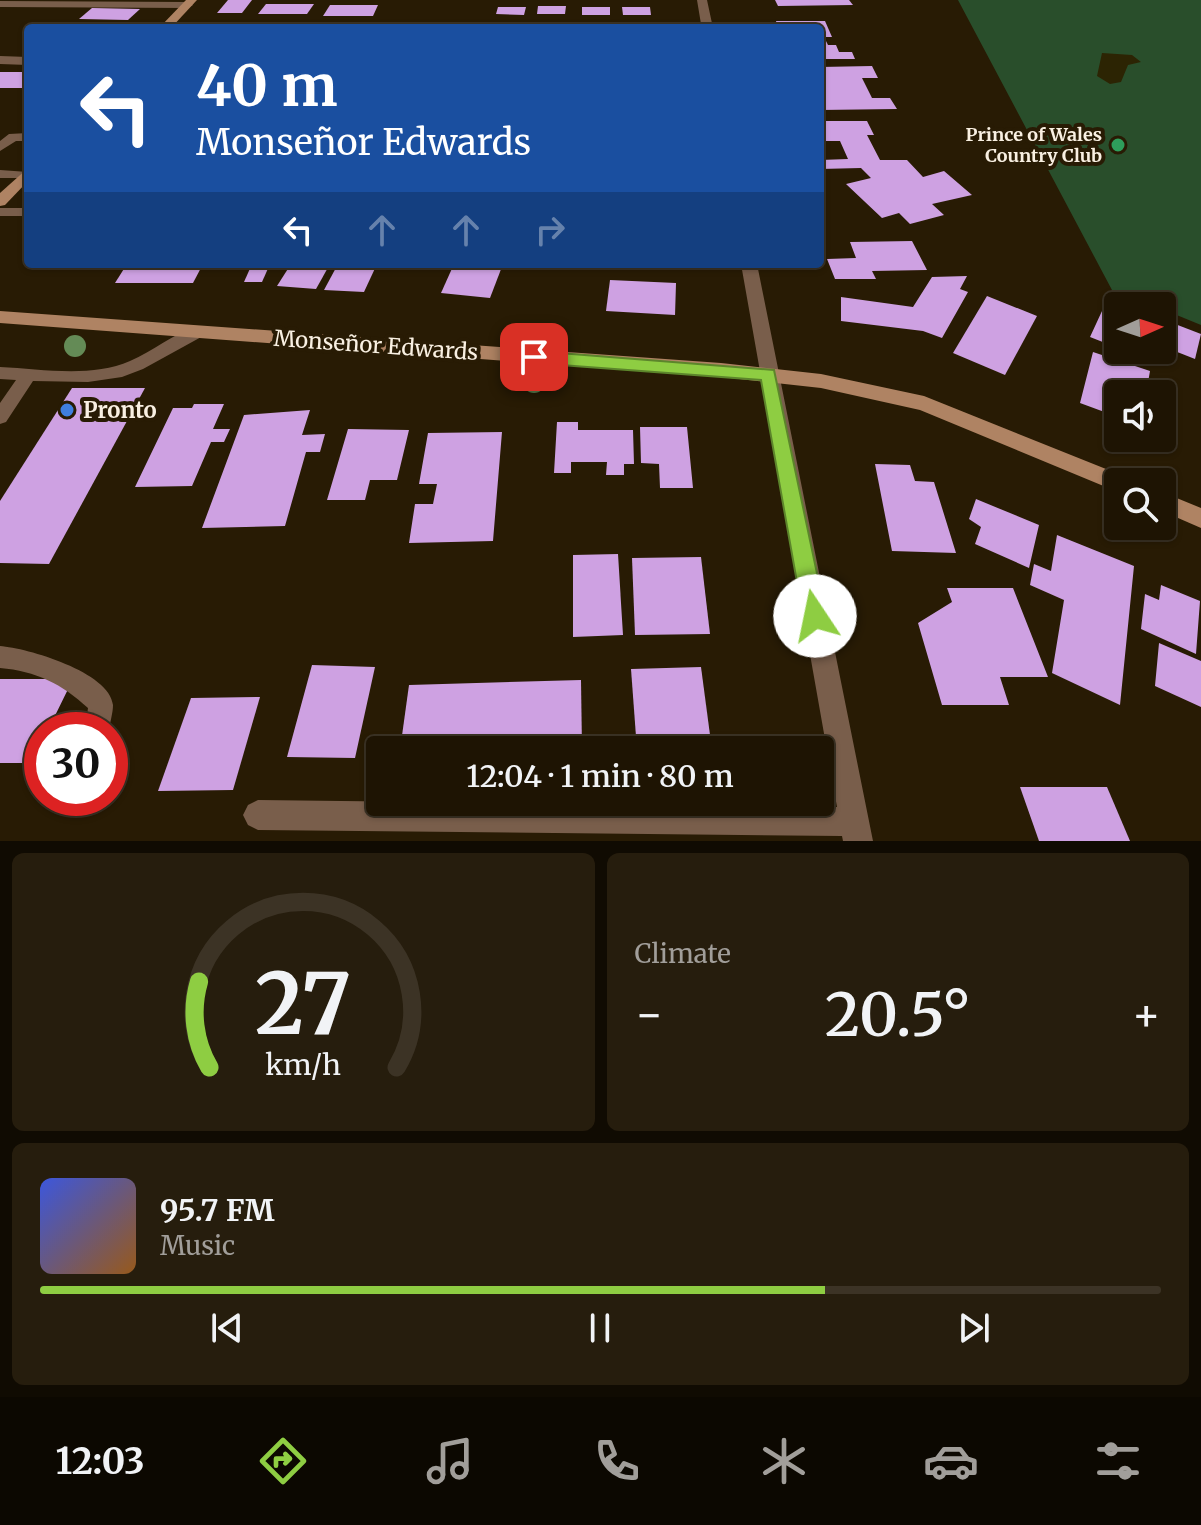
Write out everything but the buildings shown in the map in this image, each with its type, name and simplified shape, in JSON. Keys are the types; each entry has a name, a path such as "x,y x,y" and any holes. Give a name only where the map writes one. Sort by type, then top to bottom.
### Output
{"street":[{"path":"702,0 706,24"},
{"path":"0,4 190,2"},
{"path":"169,24 190,2"},
{"path":"0,60 24,61"},
{"path":"0,202 24,177"},
{"path":"258,815 856,831 750,268"},
{"name":"Monseñor Edwards","path":"0,317 768,374 859,388 924,403 1104,477"},
{"path":"1176,507 1201,518"}],"lane":[{"path":"0,147 13,137 24,137"},
{"path":"0,174 24,174"},
{"path":"0,212 24,212"},
{"path":"0,373 111,373 138,365 173,342 197,332"},
{"path":"0,417 29,374"},
{"path":"0,657 30,658 78,681 101,704 100,712"}],"green space":[{"name":"Prince of Wales Country Club","path":"958,0 1201,0 1201,325 1176,315 1176,292 1112,290"}],"sand":[{"path":"1102,53 1132,55 1141,62 1128,65 1121,82 1110,84 1097,76"}],"place":[{"name":"Prince of Wales Country Club","path":"1118,145"},
{"name":"Pronto","path":"67,410"}],"route":[{"path":"534,357 768,374 815,616"}]}
